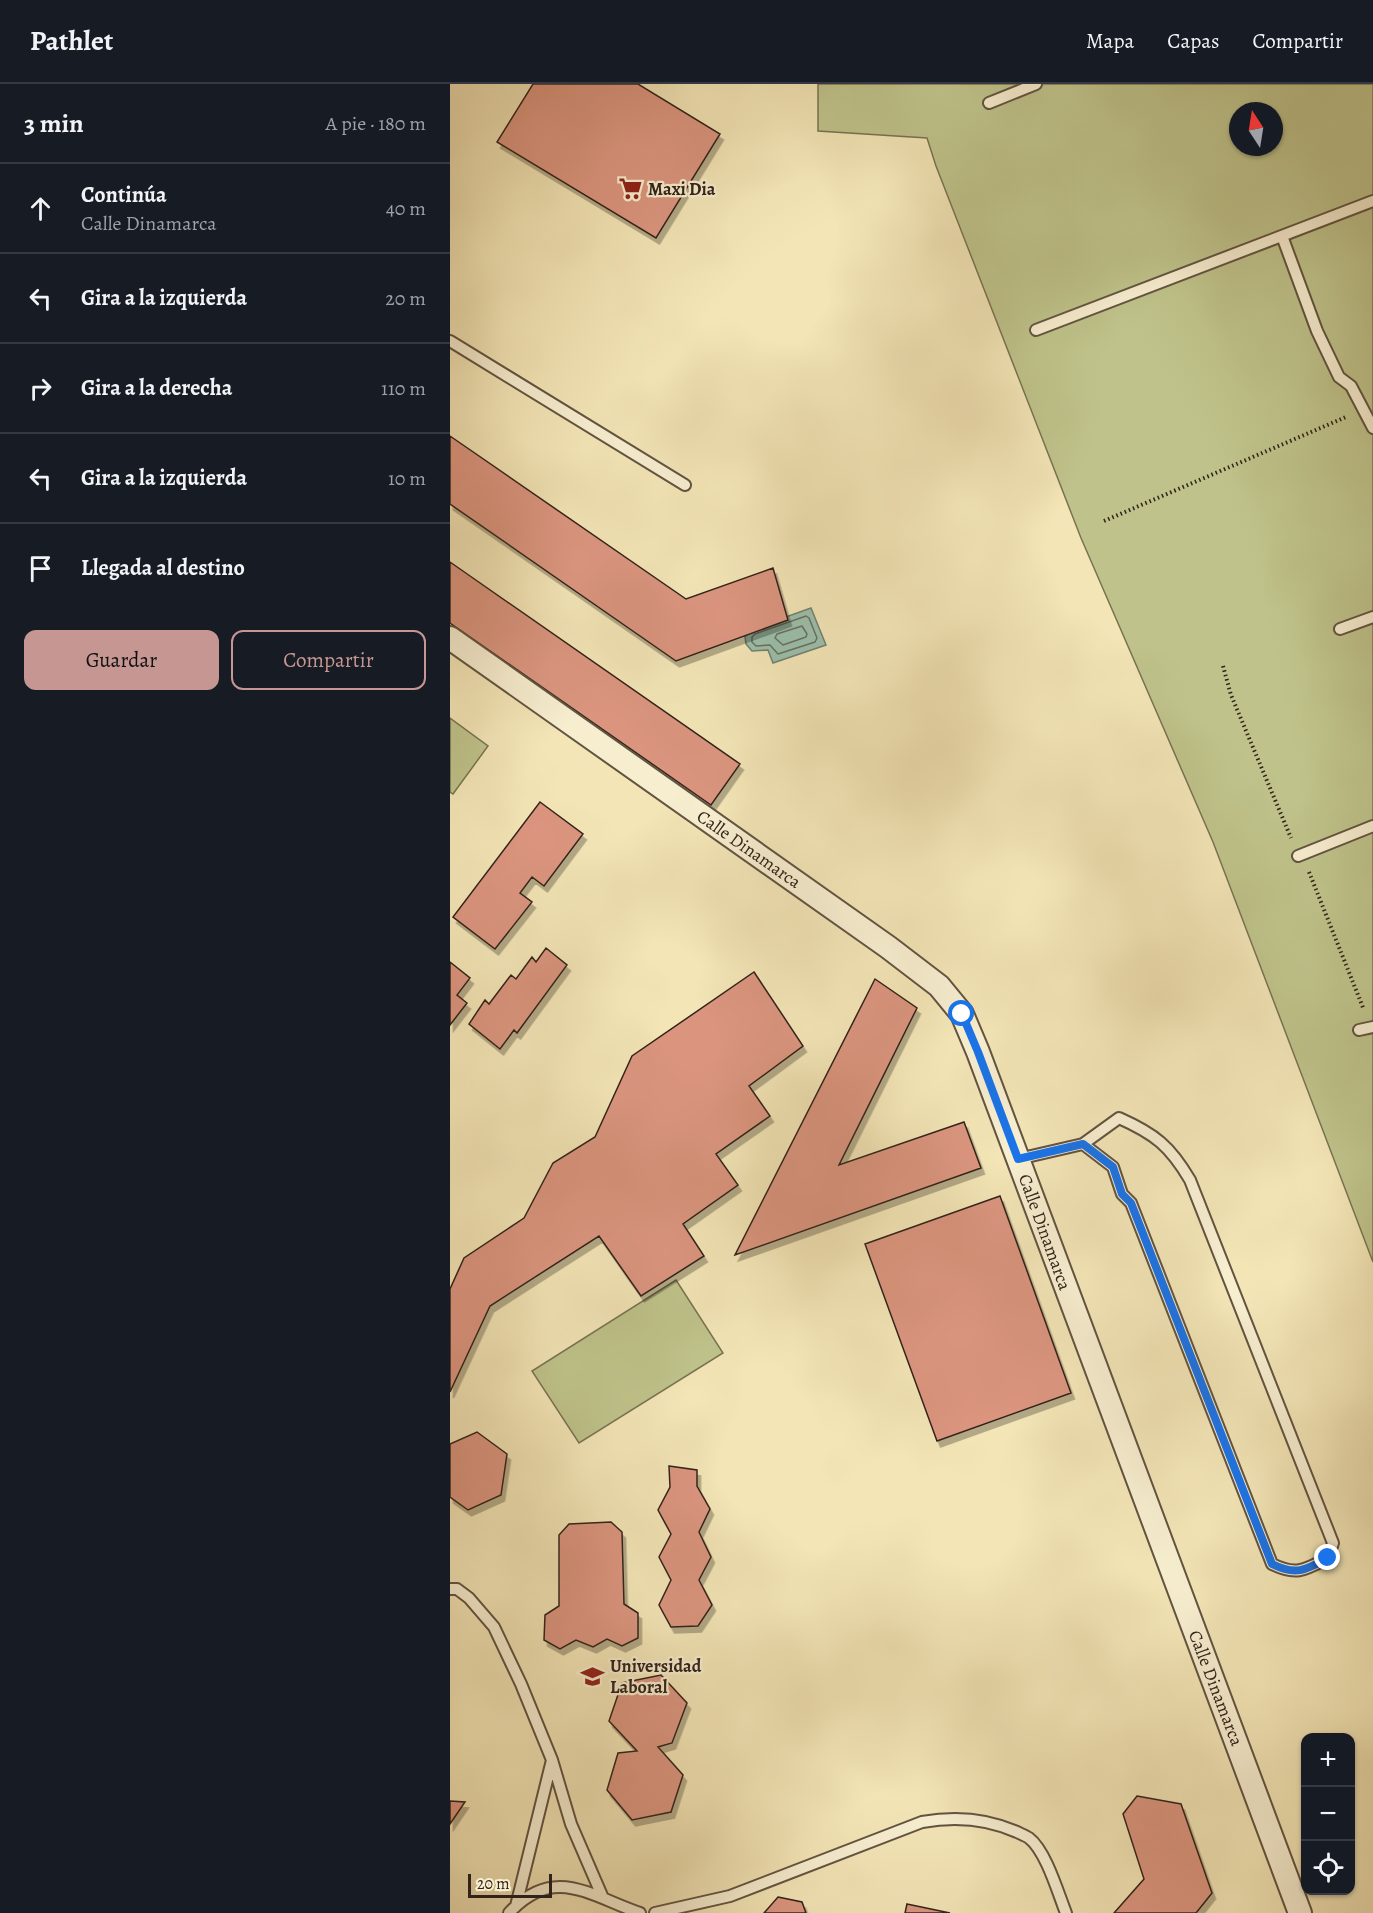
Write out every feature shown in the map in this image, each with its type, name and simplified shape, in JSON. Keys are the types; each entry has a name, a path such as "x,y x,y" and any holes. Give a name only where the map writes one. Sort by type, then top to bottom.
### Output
{"street":[{"name":"Calle Dinamarca","path":"450,638 888,947 939,986 962,1014 1300,1913"}],"lane":[{"path":"989,103 1036,84"},
{"path":"1036,330 1373,201"},
{"path":"1282,236 1317,331 1339,377 1351,386 1373,428"},
{"path":"450,341 685,484"},
{"path":"1340,629 1373,617"},
{"path":"1300,855 1373,826"},
{"path":"1359,1030 1372,1028"},
{"path":"1018,1159 1083,1144 1119,1118 1142,1129 1164,1144 1178,1160 1190,1179 1333,1543 1328,1558 1310,1567 1288,1572 1272,1564 1131,1203 1122,1194 1113,1167 1083,1144"},
{"path":"450,1589 457,1589 469,1598 494,1627 521,1684 552,1760 571,1824 603,1898"},
{"path":"512,1909 552,1760"},
{"path":"655,1913 730,1896 782,1878 921,1821 967,1818 1005,1827 1029,1838 1040,1851 1066,1913"},
{"path":"512,1909 528,1895 549,1888 567,1887 584,1890 640,1913"}],"path":[{"path":"1104,521 1363,409"},
{"path":"1223,666 1231,695 1372,1028"}],"green space":[{"path":"818,84 1373,84 1373,1262 1213,842 1081,538 927,138 818,131"},
{"path":"450,718 488,746 453,794 450,792"},
{"path":"676,1280 723,1353 579,1443 532,1371"}],"water":[{"path":"811,608 826,645 773,663 768,650 752,651 746,644 745,637 752,629"}],"building":[{"name":"Maxi Dia","path":"533,84 638,84 720,134 656,238 497,142"},
{"path":"450,436 686,599 773,568 788,620 676,661 450,504"},
{"path":"450,562 740,764 711,805 450,623"},
{"path":"540,802 583,834 544,886 532,877 520,893 532,902 495,949 453,917"},
{"path":"546,948 567,965 517,1033 514,1030 500,1049 469,1024 485,1000 489,1004 511,975 516,979 532,957 536,962"},
{"path":"450,962 470,978 457,995 467,1003 450,1025"},
{"path":"754,972 803,1046 749,1086 770,1116 716,1154 738,1185 683,1224 704,1256 641,1296 599,1236 490,1306 450,1392 450,1289 464,1258 524,1218 553,1163 595,1137 632,1056"},
{"path":"875,979 917,1008 839,1165 964,1122 981,1168 735,1255"},
{"path":"1000,1196 1071,1393 937,1441 865,1244"},
{"path":"477,1432 507,1454 501,1495 468,1510 450,1497 450,1444"},
{"path":"669,1466 697,1470 697,1486 710,1509 699,1532 711,1557 699,1580 712,1605 698,1626 671,1627 659,1605 671,1580 659,1557 671,1534 658,1510 670,1487"},
{"path":"611,1522 622,1532 624,1604 638,1613 638,1638 622,1646 607,1639 593,1647 576,1640 560,1649 544,1640 545,1615 559,1606 559,1535 569,1524"},
{"path":"661,1675 687,1703 672,1743 658,1747 683,1775 671,1812 632,1820 607,1790 618,1753 637,1751 609,1721 622,1683"},
{"path":"1137,1796 1181,1804 1212,1893 1196,1913 1114,1913 1144,1879 1123,1814"},
{"path":"450,1801 465,1802 450,1824"},
{"path":"778,1897 802,1902 806,1913 764,1913"},
{"path":"907,1904 950,1913 905,1913"}],"place":[{"name":"Maxi Dia","path":"630,189"},
{"name":"Universidad Laboral","path":"592,1676"}],"route":[{"path":"962,1014 1018,1159 1083,1144 1113,1167 1122,1194 1131,1203 1272,1564 1288,1572 1310,1567 1328,1558"}]}
